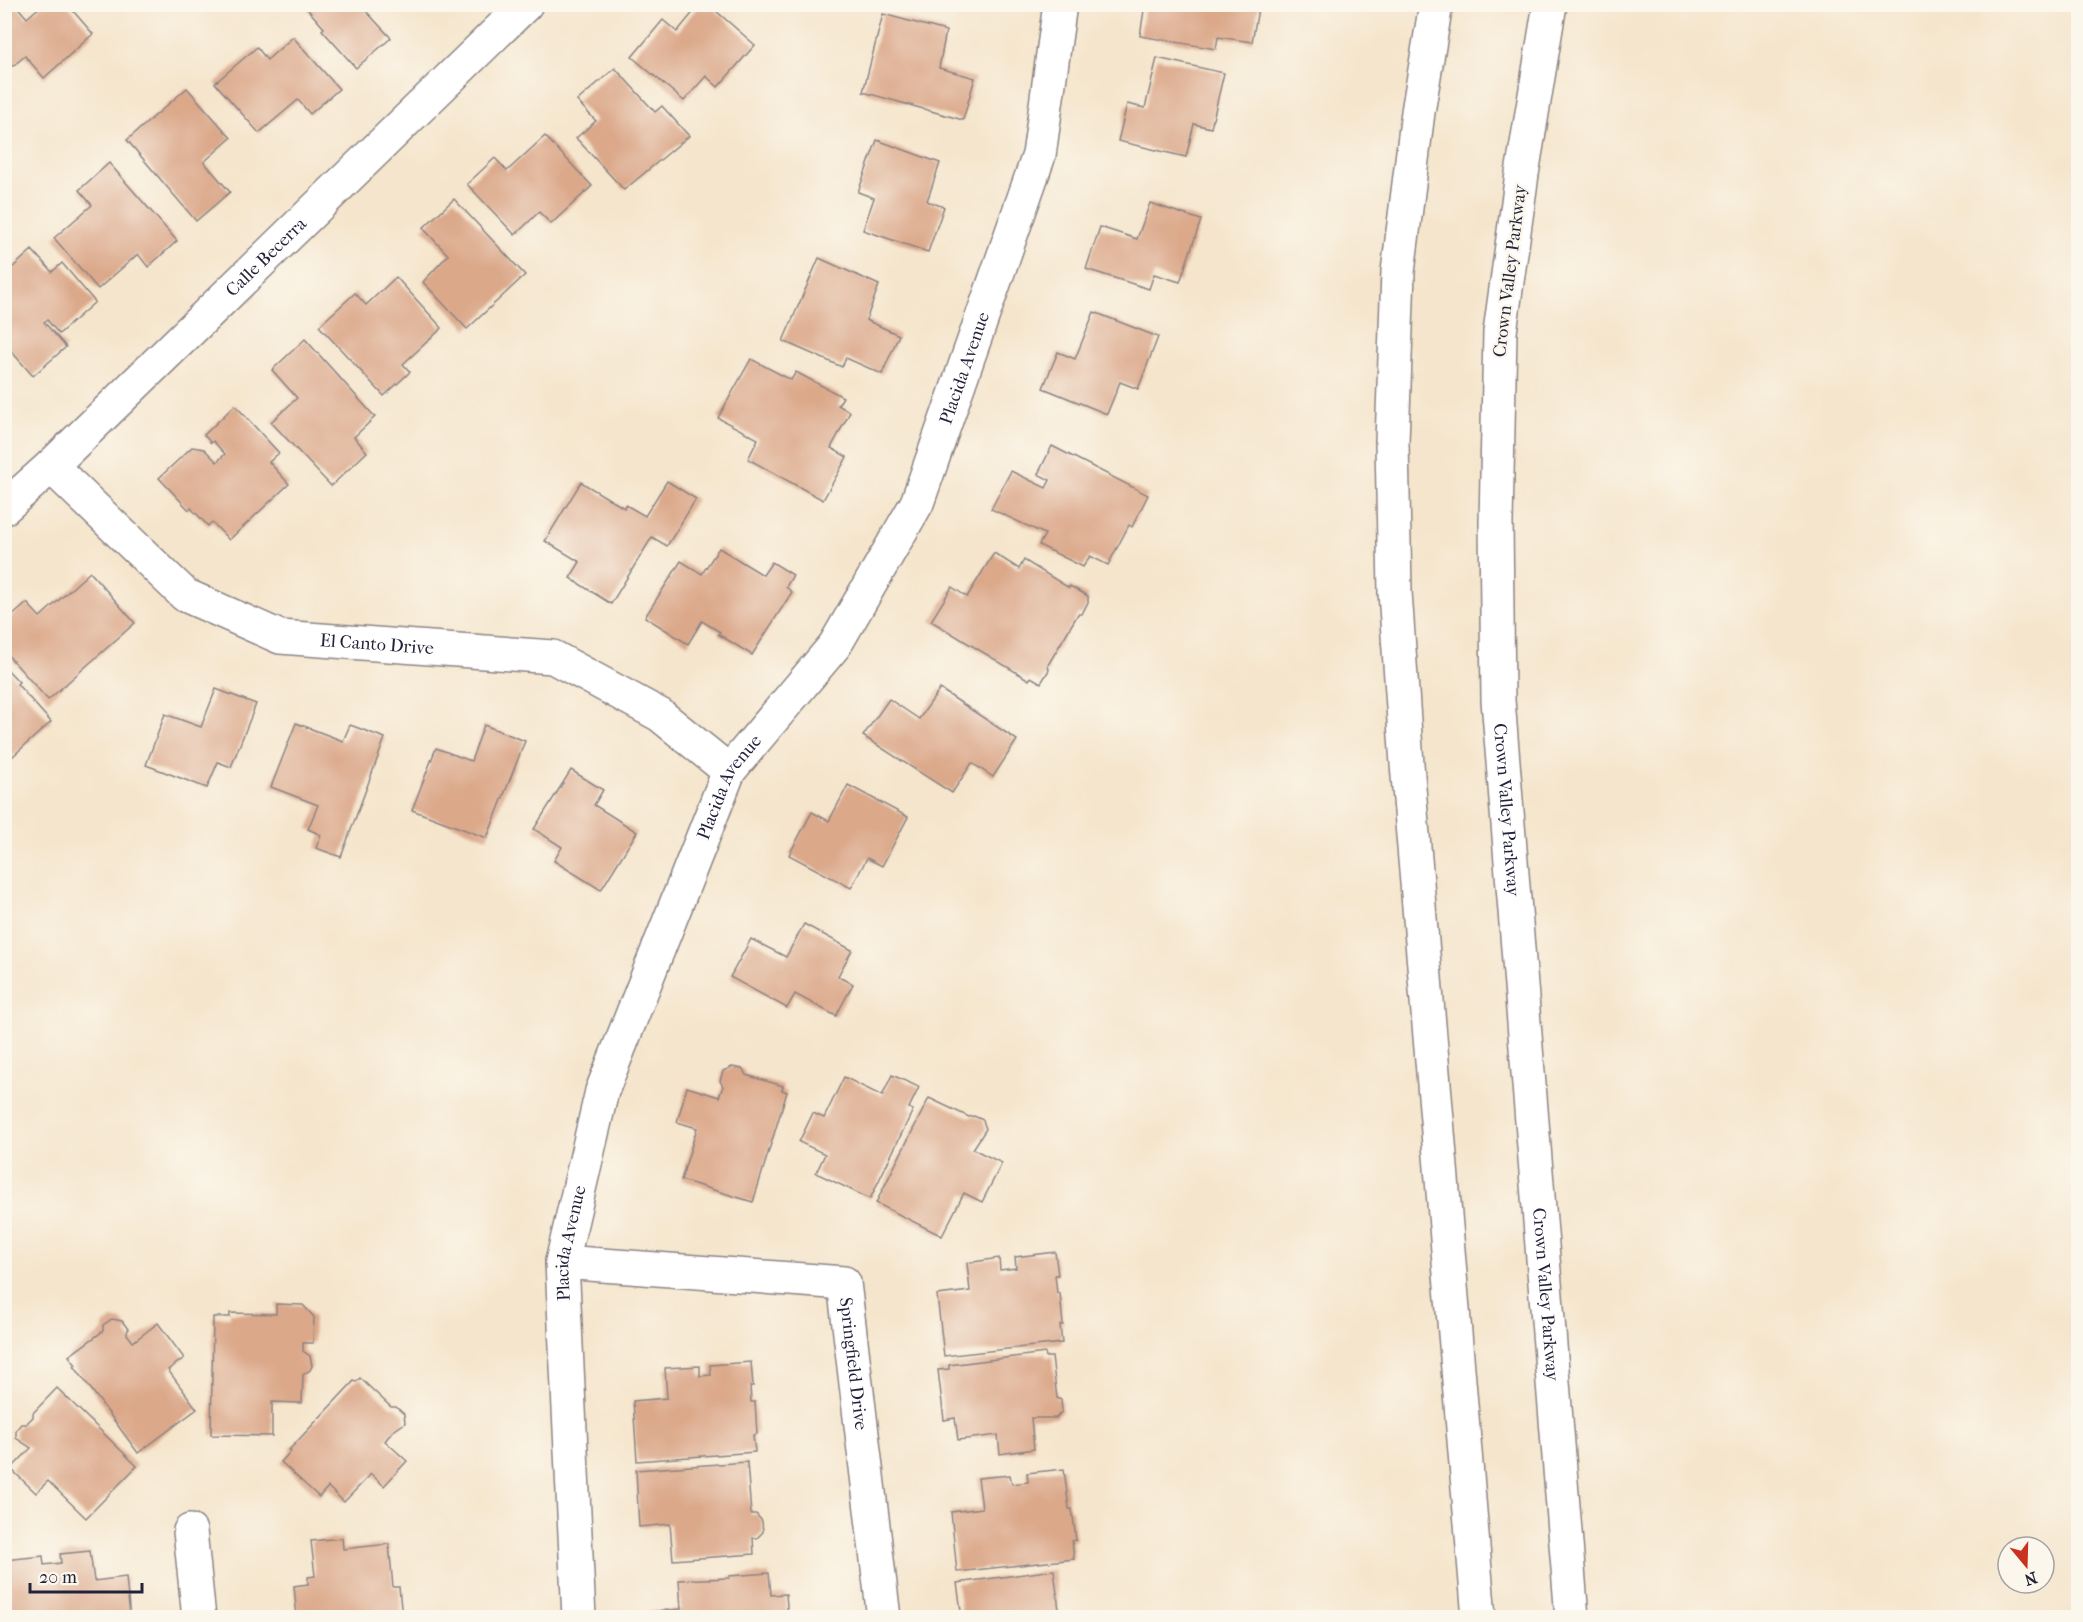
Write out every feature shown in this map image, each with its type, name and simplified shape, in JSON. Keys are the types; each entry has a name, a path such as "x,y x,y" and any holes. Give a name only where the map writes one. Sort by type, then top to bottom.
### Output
{"street":[{"name":"Calle Becerra","path":"4,508 51,466 525,4"},
{"name":"Placida Avenue","path":"579,1617 562,1262 602,1091 729,771 835,645 917,503 1039,154 1060,4"},
{"path":"1436,4 1418,112 1398,272 1392,442 1395,592 1407,764 1479,1617"},
{"name":"Crown Valley Parkway","path":"1550,4 1522,174 1500,332 1496,523 1498,700 1572,1617"},
{"name":"El Canto Drive","path":"51,466 185,595 196,600 280,637 553,657 660,715 729,771"},
{"name":"Springfield Drive","path":"562,1262 844,1283 884,1617"},
{"path":"190,1531 199,1617"}],"building":[{"path":"4,4 15,4 27,18 43,4 67,4 93,34 44,78 25,56 13,66 4,57"},
{"path":"303,4 373,4 366,11 391,38 356,68 322,30 324,28"},
{"path":"700,4 708,4 755,45 718,87 706,76 684,101 632,57 663,20 677,32"},
{"path":"1145,4 1259,4 1252,42 1218,37 1216,49 1140,36"},
{"path":"883,14 946,31 939,68 975,78 963,120 863,92"},
{"path":"293,37 339,89 310,114 298,100 259,133 215,83 257,47 267,60"},
{"path":"1157,58 1224,73 1211,128 1194,124 1186,157 1118,141 1127,104 1145,108"},
{"path":"615,68 655,112 662,106 689,136 624,190 576,138 596,121 577,101"},
{"path":"187,88 231,138 204,162 230,192 196,221 127,140"},
{"path":"545,136 592,186 551,224 539,212 515,235 467,184 495,158 507,171"},
{"path":"877,140 940,163 927,201 944,207 928,252 863,230 874,198 858,192"},
{"path":"109,163 177,241 148,267 138,254 98,289 54,238 92,205 79,190"},
{"path":"454,199 525,275 467,329 423,282 448,255 423,228"},
{"path":"1150,203 1201,220 1180,282 1154,274 1149,289 1086,269 1100,227 1137,239"},
{"path":"32,250 52,272 62,263 95,302 59,334 47,320 44,322 66,347 33,376 4,343 4,275"},
{"path":"819,258 879,285 866,320 899,335 882,374 846,358 842,367 783,341"},
{"path":"396,277 442,328 403,364 410,372 384,396 319,326 355,293 366,305"},
{"path":"1094,312 1158,337 1138,389 1120,382 1107,414 1043,388 1058,352 1075,359"},
{"path":"305,339 375,417 354,437 367,452 331,486 271,422 297,398 272,370"},
{"path":"751,359 791,380 796,372 843,397 838,405 850,412 831,448 847,457 823,500 748,459 758,439 718,418"},
{"path":"235,405 279,453 269,462 289,484 229,540 212,522 208,526 191,508 189,510 159,478 192,447 204,449 217,462 225,454 204,435"},
{"path":"1052,446 1148,495 1132,527 1129,525 1108,565 1090,556 1083,567 1039,545 1045,534 991,509 1011,471 1046,488 1050,480 1038,474"},
{"path":"667,481 696,499 667,546 652,537 611,604 570,578 580,562 545,541 581,482 624,508 626,505 645,516"},
{"path":"719,548 763,575 772,562 793,575 786,587 792,592 752,655 702,621 688,644 645,617 681,561 702,574"},
{"path":"994,553 1019,569 1024,560 1069,588 1070,586 1088,596 1088,602 1082,614 1078,614 1048,665 1049,670 1041,683 1031,677 1029,680 931,621 952,587 967,597"},
{"path":"90,572 135,623 48,700 4,651 4,623 27,603 40,617"},
{"path":"4,666 51,722 4,764"},
{"path":"216,689 256,704 231,767 218,762 207,788 146,765 165,714 201,727"},
{"path":"940,689 1017,740 993,777 972,763 952,793 863,736 889,699 919,719"},
{"path":"296,723 343,741 350,725 385,738 341,857 316,848 321,835 308,829 318,805 271,787"},
{"path":"484,725 525,741 487,838 412,810 436,748 471,761"},
{"path":"571,770 603,790 594,805 637,832 601,890 554,861 562,847 534,829"},
{"path":"848,785 908,817 882,866 867,858 851,888 789,855 812,812 829,821"},
{"path":"804,924 852,950 838,976 853,984 836,1016 795,994 787,1008 730,977 751,939 786,957"},
{"path":"732,1067 743,1069 746,1075 783,1086 782,1090 787,1092 753,1202 681,1180 697,1128 677,1122 687,1087 719,1097 723,1086 720,1081 723,1071"},
{"path":"892,1075 919,1087 909,1108 913,1110 870,1199 816,1173 825,1154 799,1142 813,1113 824,1118 844,1077 882,1096"},
{"path":"929,1098 969,1117 974,1116 983,1120 986,1129 973,1149 1002,1163 982,1202 964,1193 942,1236 876,1203"},
{"path":"1055,1252 1058,1275 1055,1275 1057,1293 1060,1293 1063,1325 1060,1325 1062,1343 944,1356 937,1295 970,1291 967,1263 999,1258 1000,1270 1016,1268 1015,1257"},
{"path":"276,1304 303,1305 314,1317 313,1343 303,1343 303,1351 310,1356 312,1366 303,1375 302,1403 272,1402 272,1436 211,1435 213,1317 230,1317 230,1313 276,1314"},
{"path":"112,1319 122,1321 133,1342 158,1323 184,1358 168,1370 197,1409 138,1453 69,1356 103,1331 103,1325"},
{"path":"1045,1353 1046,1357 1052,1357 1057,1398 1061,1400 1062,1411 1056,1418 1031,1418 1034,1449 1000,1454 998,1435 958,1440 955,1418 944,1420 938,1370 949,1369 949,1365"},
{"path":"751,1362 753,1386 750,1386 751,1402 755,1402 757,1434 753,1435 755,1452 637,1461 633,1401 667,1398 665,1368 700,1366 700,1376 711,1375 710,1365"},
{"path":"360,1378 391,1407 396,1407 404,1414 405,1423 392,1432 385,1441 407,1461 384,1486 371,1474 344,1502 328,1487 319,1497 281,1462 291,1451 289,1450 354,1381"},
{"path":"57,1388 137,1466 86,1518 48,1481 36,1493 11,1469 31,1448 16,1438 16,1430 33,1417 33,1413"},
{"path":"747,1462 751,1514 756,1514 762,1521 763,1532 757,1538 753,1538 754,1554 673,1560 670,1524 639,1527 636,1470"},
{"path":"1064,1469 1076,1540 1072,1541 1074,1559 957,1572 951,1512 982,1508 978,1478 1010,1475 1012,1484 1028,1482 1027,1473"},
{"path":"342,1538 343,1549 389,1544 393,1587 399,1587 402,1618 297,1618 294,1586 308,1584 308,1577 315,1576 311,1541"},
{"path":"90,1551 94,1581 126,1577 130,1618 8,1618 6,1601 11,1600 9,1583 5,1583 4,1560 43,1556 44,1565 61,1563 60,1554"},
{"path":"1054,1570 1060,1618 962,1618 957,1583"},
{"path":"769,1573 771,1595 786,1594 788,1618 648,1618 648,1612 681,1609 679,1580 729,1578 729,1576"}]}
